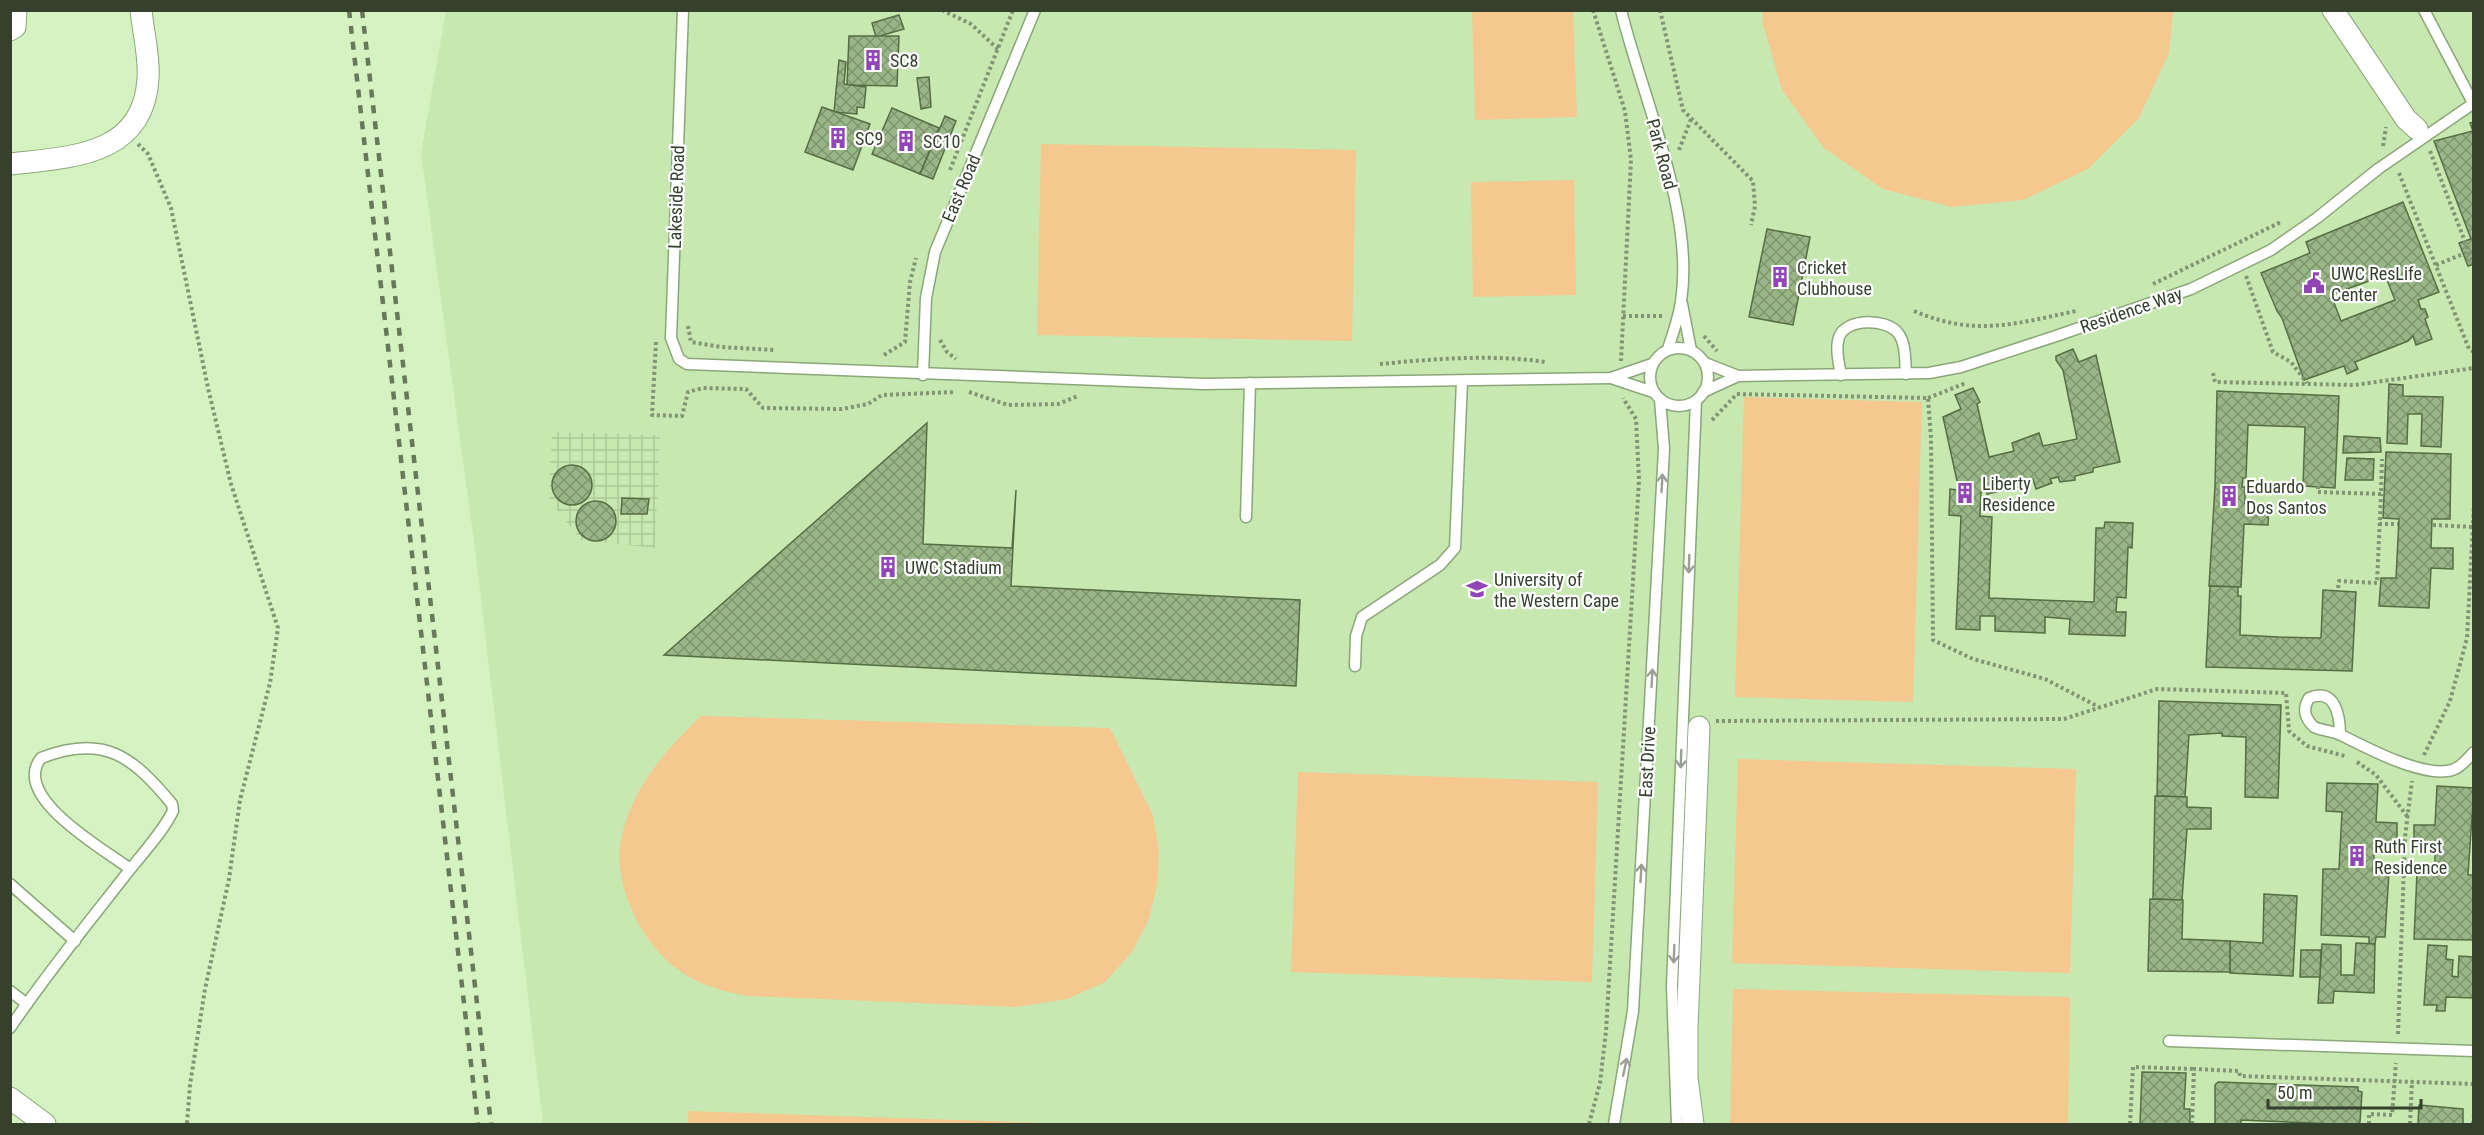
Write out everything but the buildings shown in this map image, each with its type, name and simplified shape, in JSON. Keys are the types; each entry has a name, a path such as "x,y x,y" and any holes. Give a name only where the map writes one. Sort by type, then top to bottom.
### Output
{"street":[{"path":"10,30 15,27 16,10"},
{"path":"10,164 86,155 110,144 126,133 138,114 148,79 141,10"},
{"path":"2333,10 2406,119 2417,129"},
{"path":"1693,1125 1687,1078 1687,1028 1699,727"},
{"path":"10,1098 45,1125"}],"lane":[{"name":"Lakeside Road","path":"683,10 671,338 680,359 687,364 700,367 923,375"},
{"name":"East Road","path":"923,375 926,298 935,252 1035,10"},
{"name":"Park Road","path":"1621,10 1667,167 1678,216 1682,301 1691,350"},
{"path":"2424,10 2473,103"},
{"name":"Residence Way","path":"1705,363 1738,376 1906,374 1961,367 2191,289 2232,271 2271,250 2317,218 2378,169 2473,103"},
{"name":"Park Road","path":"1668,349 1682,301"},
{"path":"1841,375 1838,338 1850,326 1859,323 1884,326 1896,331 1903,342 1906,374"},
{"path":"923,375 1250,383 1616,379 1652,364 1668,349 1676,347 1691,350 1705,363 1708,376 1700,397 1677,406 1657,395 1616,379"},
{"path":"1652,364 1650,373 1657,395"},
{"name":"Residence Way","path":"1700,397 1738,376"},
{"path":"1355,666 1356,636 1362,617 1440,565 1455,548 1462,381"},
{"path":"1246,517 1250,383"},
{"name":"East Drive","path":"1614,1125 1634,1011 1664,448 1657,395"},
{"name":"East Drive","path":"1677,1125 1672,986 1700,397"},
{"path":"2340,735 2360,746 2438,771 2458,767 2474,752"},
{"path":"10,1028 27,1004 130,869 172,813 172,804 142,769 118,754 96,749 67,749 41,758 33,773 36,789 44,800 57,815 130,869"},
{"path":"10,884 75,941"},
{"path":"10,991 27,1004"},
{"path":"2169,1041 2474,1051"}],"path":[{"path":"942,10 971,24 999,50"},
{"path":"949,173 1013,10"},
{"path":"1593,10 1625,111 1631,160 1621,365 1610,365"},
{"path":"1660,10 1683,110 1753,181 1755,206 1751,225"},
{"path":"2375,152 2385,145 2389,93"},
{"path":"126,133 148,153 171,208 207,388 231,484 278,628 270,683 240,800 229,879 204,1000 187,1125"},
{"path":"2428,148 2474,265"},
{"path":"2399,173 2469,349 2474,352"},
{"path":"2145,288 2290,218"},
{"path":"875,354 887,355 905,342 910,282 918,249"},
{"path":"2436,265 2468,252"},
{"path":"2246,275 2274,352 2291,362 2307,384"},
{"path":"1914,311 1948,324 1989,327 2082,310"},
{"path":"1623,316 1677,317"},
{"path":"687,321 691,342 721,347 776,350"},
{"path":"939,330 939,337 947,352 959,361"},
{"path":"1371,365 1521,358 1555,363"},
{"path":"2213,373 2215,382 2355,385 2474,368"},
{"path":"1588,1125 1600,1083 1606,1030 1639,480 1636,419 1621,396 1616,379"},
{"path":"652,416 682,417 688,392 703,388 746,389 763,408 842,409 868,405 882,395 967,391 1008,405"},
{"path":"1737,394 1928,398 1933,640 1973,659 2045,679 2099,708"},
{"path":"2338,588 2338,581 2377,583 2382,459"},
{"path":"2318,486 2318,492 2381,494"},
{"path":"2379,524 2398,525"},
{"path":"2433,525 2474,526"},
{"path":"1699,727 1712,721 2064,719 2157,689 2286,693 2289,731 2307,746 2349,757 2376,775 2408,816"},
{"path":"2374,866 2433,868"},
{"path":"2368,1125 2369,1114 2392,1115 2397,1049"},
{"path":"2130,1125 2133,1067 2239,1071 2240,1076 2474,1084"},
{"path":"2192,1125 2194,1069"},
{"path":"2410,1125 2412,1081"},
{"path":"2473,1125 2474,1115"}],"shaded area":[{"path":"1763,10 2173,11 2169,53 2139,118 2088,169 2023,200 1952,207 1883,189 1824,148 1782,90 1762,21"},
{"name":"University of the Western Cape","path":"446,11 2473,11 2473,1124 543,1124 475,549 421,153"},
{"path":"1472,11 1573,11 1577,117 1475,120"},
{"path":"1041,144 1356,150 1352,341 1037,335"},
{"path":"1574,180 1576,295 1473,297 1471,182"},
{"path":"1744,397 1922,402 1913,702 1735,697"},
{"path":"552,432 660,435 655,548 581,540 549,500"},
{"path":"701,716 1110,728 1153,815 1159,851 1157,885 1149,919 1132,952 1105,982 1067,999 1016,1007 748,996 701,983 684,974 663,956 639,925 624,888 620,868 620,849 629,814 644,782 664,755"},
{"path":"1738,759 2076,769 2070,973 1732,963"},
{"path":"1298,772 1598,782 1592,982 1291,972"},
{"path":"1733,989 2070,997 2068,1124 1730,1124"},
{"path":"688,1111 1075,1124 688,1124"}],"railway":[{"path":"349,10 478,1124"},
{"path":"362,10 491,1124"}],"place":[{"name":"SC8","path":"873,60"},
{"name":"SC9","path":"838,138"},
{"name":"SC10","path":"906,141"},
{"name":"Cricket Clubhouse","path":"1780,277"},
{"name":"UWC ResLife Center","path":"2314,283"},
{"name":"Liberty Residence","path":"1965,493"},
{"name":"Eduardo Dos Santos","path":"2229,496"},
{"name":"UWC Stadium","path":"888,567"},
{"name":"University of the Western Cape","path":"1477,589"},
{"name":"Ruth First Residence","path":"2357,856"}]}
